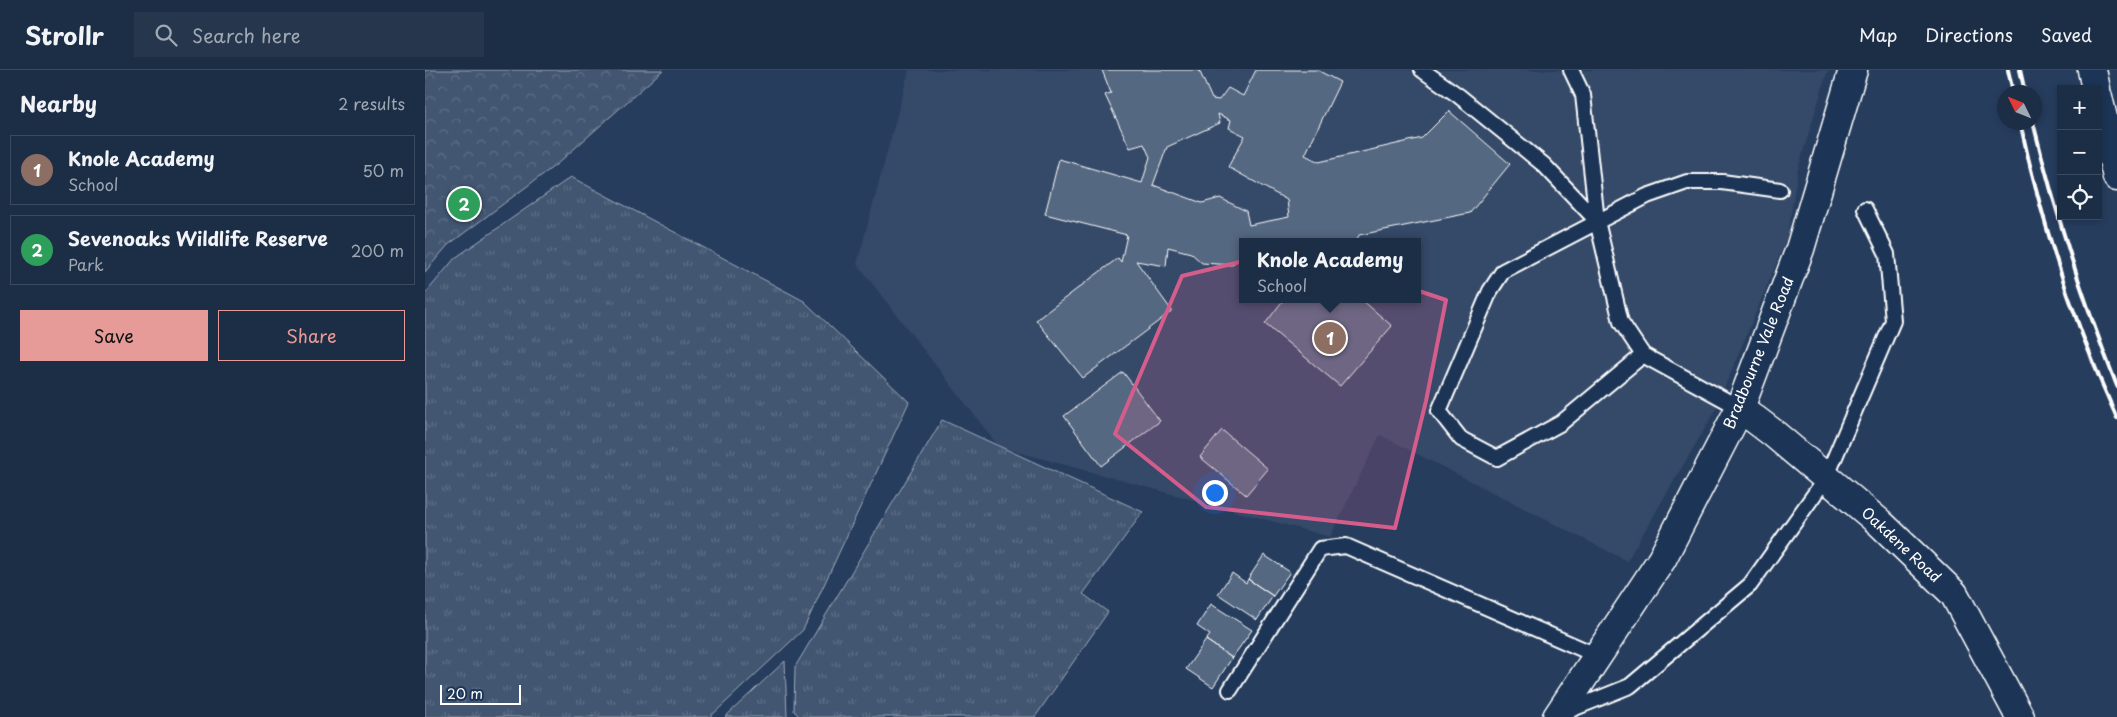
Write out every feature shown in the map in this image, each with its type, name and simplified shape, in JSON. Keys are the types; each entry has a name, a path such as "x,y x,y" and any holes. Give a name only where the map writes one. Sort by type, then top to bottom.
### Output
{"main road":[{"name":"Bradbourne Vale Road","path":"1559,715 1662,559 1740,408 1800,249 1853,70"},
{"path":"2092,70 2095,85"},
{"path":"2102,114 2117,177"},
{"name":"Oakdene Road","path":"1740,408 1880,523 1954,594 2020,717"}],"lane":[{"path":"1422,70 1459,96 1544,165 1597,222"},
{"path":"1571,70 1583,95 1597,222 1621,322 1643,356 1740,408"},
{"path":"1643,356 1561,423 1497,458 1461,439 1439,411 1489,291 1503,271 1647,196 1687,182 1722,182 1780,190"},
{"path":"1559,715 1630,686 1750,585 1826,478 1893,321 1887,254 1865,209"},
{"path":"1230,690 1320,550 1346,546 1598,656"}],"highlighted area":[{"path":"1293,249 1446,300 1426,401 1395,528 1206,507 1115,434 1182,276"}],"shaded area":[{"path":"909,70 1828,70 1798,169 1787,238 1714,413 1627,561 1380,435 1330,537 999,447 857,264"}],"green space":[{"path":"425,70 663,70 557,164 448,245 425,272"},
{"path":"571,177 804,301 909,402 803,630 710,717 425,717 425,294 455,258"},
{"path":"942,420 1143,512 1083,594 1108,612 1035,717 800,717 794,711 795,667"},
{"path":"785,661 787,717 725,717"}],"building":[{"path":"1102,70 1199,70 1212,99 1219,100 1228,88 1243,96 1256,70 1317,70 1340,82 1305,155 1319,162 1422,138 1449,111 1510,164 1470,213 1359,235 1358,238 1239,238 1239,258 1232,265 1202,263 1191,253 1168,247 1166,266 1136,261 1172,311 1083,378 1036,320 1118,258 1121,262 1127,235 1045,214 1059,159 1142,183 1150,157 1144,144 1130,148 1105,95 1111,93","holes":["1218,114 1231,120 1229,128 1245,136 1228,167 1287,200 1289,217 1249,225 1246,211 1220,198 1202,203 1153,185 1167,147 1220,123"]},
{"path":"1281,303 1366,303 1392,326 1340,386 1265,324"},
{"path":"1123,372 1160,421 1101,466 1064,416"},
{"path":"1222,430 1268,469 1246,495 1200,457"},
{"path":"1264,555 1290,572 1273,596 1248,579"},
{"path":"1232,573 1246,583 1248,579 1273,596 1257,620 1218,594"},
{"path":"1211,604 1252,630 1232,658 1206,640 1210,635 1197,626"},
{"path":"1206,640 1232,658 1213,687 1186,669"}],"railway":[{"path":"2008,70 2011,85"},
{"path":"2020,70 2023,85"},
{"path":"2022,130 2038,198 2073,310 2117,418"},
{"path":"2035,130 2071,256 2117,386"}],"place":[{"name":"Sevenoaks Wildlife Reserve","path":"464,204"},
{"name":"Knole Academy","path":"1330,338"}]}
